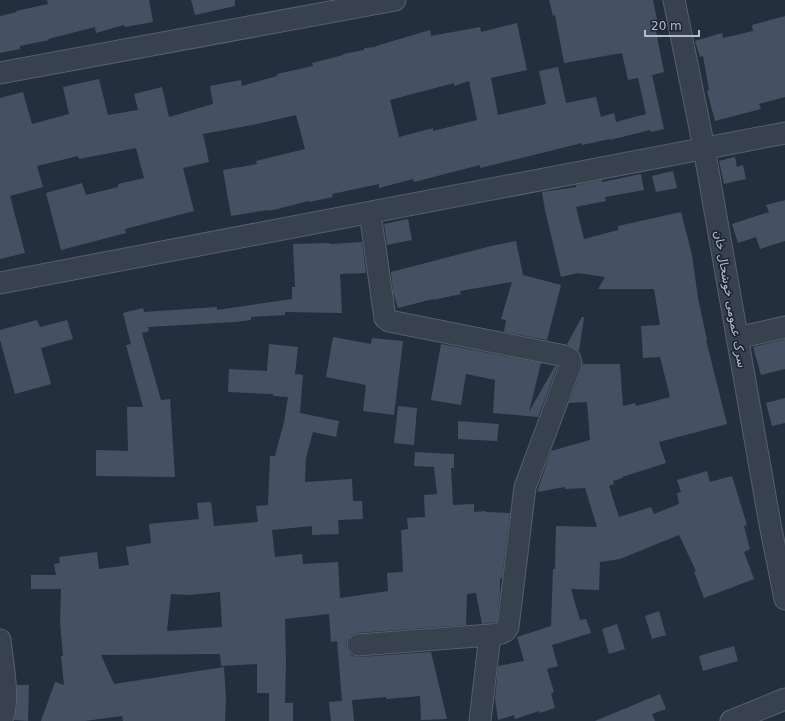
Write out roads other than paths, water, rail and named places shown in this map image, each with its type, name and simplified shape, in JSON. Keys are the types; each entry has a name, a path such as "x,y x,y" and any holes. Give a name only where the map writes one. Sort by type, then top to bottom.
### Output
{"street":[{"path":"0,73 395,0"},
{"name":"سرک عمومی خوشحال خان","path":"674,0 704,148 737,338 778,522 785,599"},
{"path":"0,283 785,133"},
{"path":"358,645 490,635 506,631 508,626 525,487 571,364 570,359 565,356 385,318 370,213"},
{"path":"737,338 785,327"},
{"path":"480,721 490,635"},
{"path":"0,640 6,699 5,715 1,721"},
{"path":"731,721 785,699"}]}
